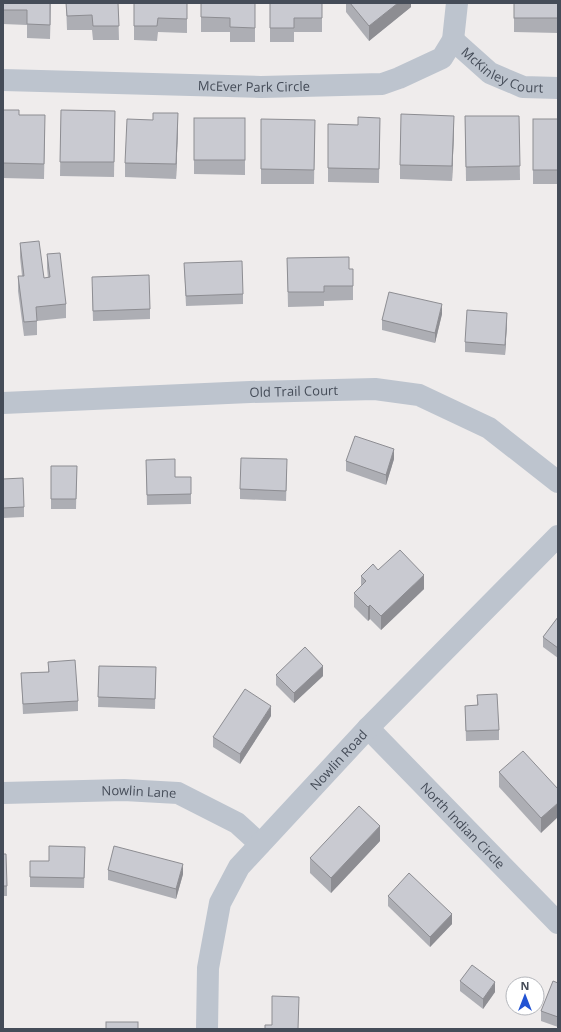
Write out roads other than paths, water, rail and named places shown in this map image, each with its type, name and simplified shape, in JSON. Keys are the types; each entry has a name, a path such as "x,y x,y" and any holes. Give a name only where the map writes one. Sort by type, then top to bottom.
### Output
{"street":[{"name":"McEver Park Circle","path":"3,80 261,87 382,84 399,78 442,58 453,40 457,3"},
{"name":"McKinley Court","path":"453,40 490,73 523,87 558,88"},
{"name":"Old Trail Court","path":"3,403 250,392 382,390 419,395 489,428 558,482"},
{"name":"Nowlin Road","path":"207,1029 208,968 220,904 239,867 368,728 558,536"},
{"name":"North Indian Circle","path":"368,728 558,923"},
{"name":"Nowlin Lane","path":"3,793 124,790 178,793 237,823 260,844"}]}
